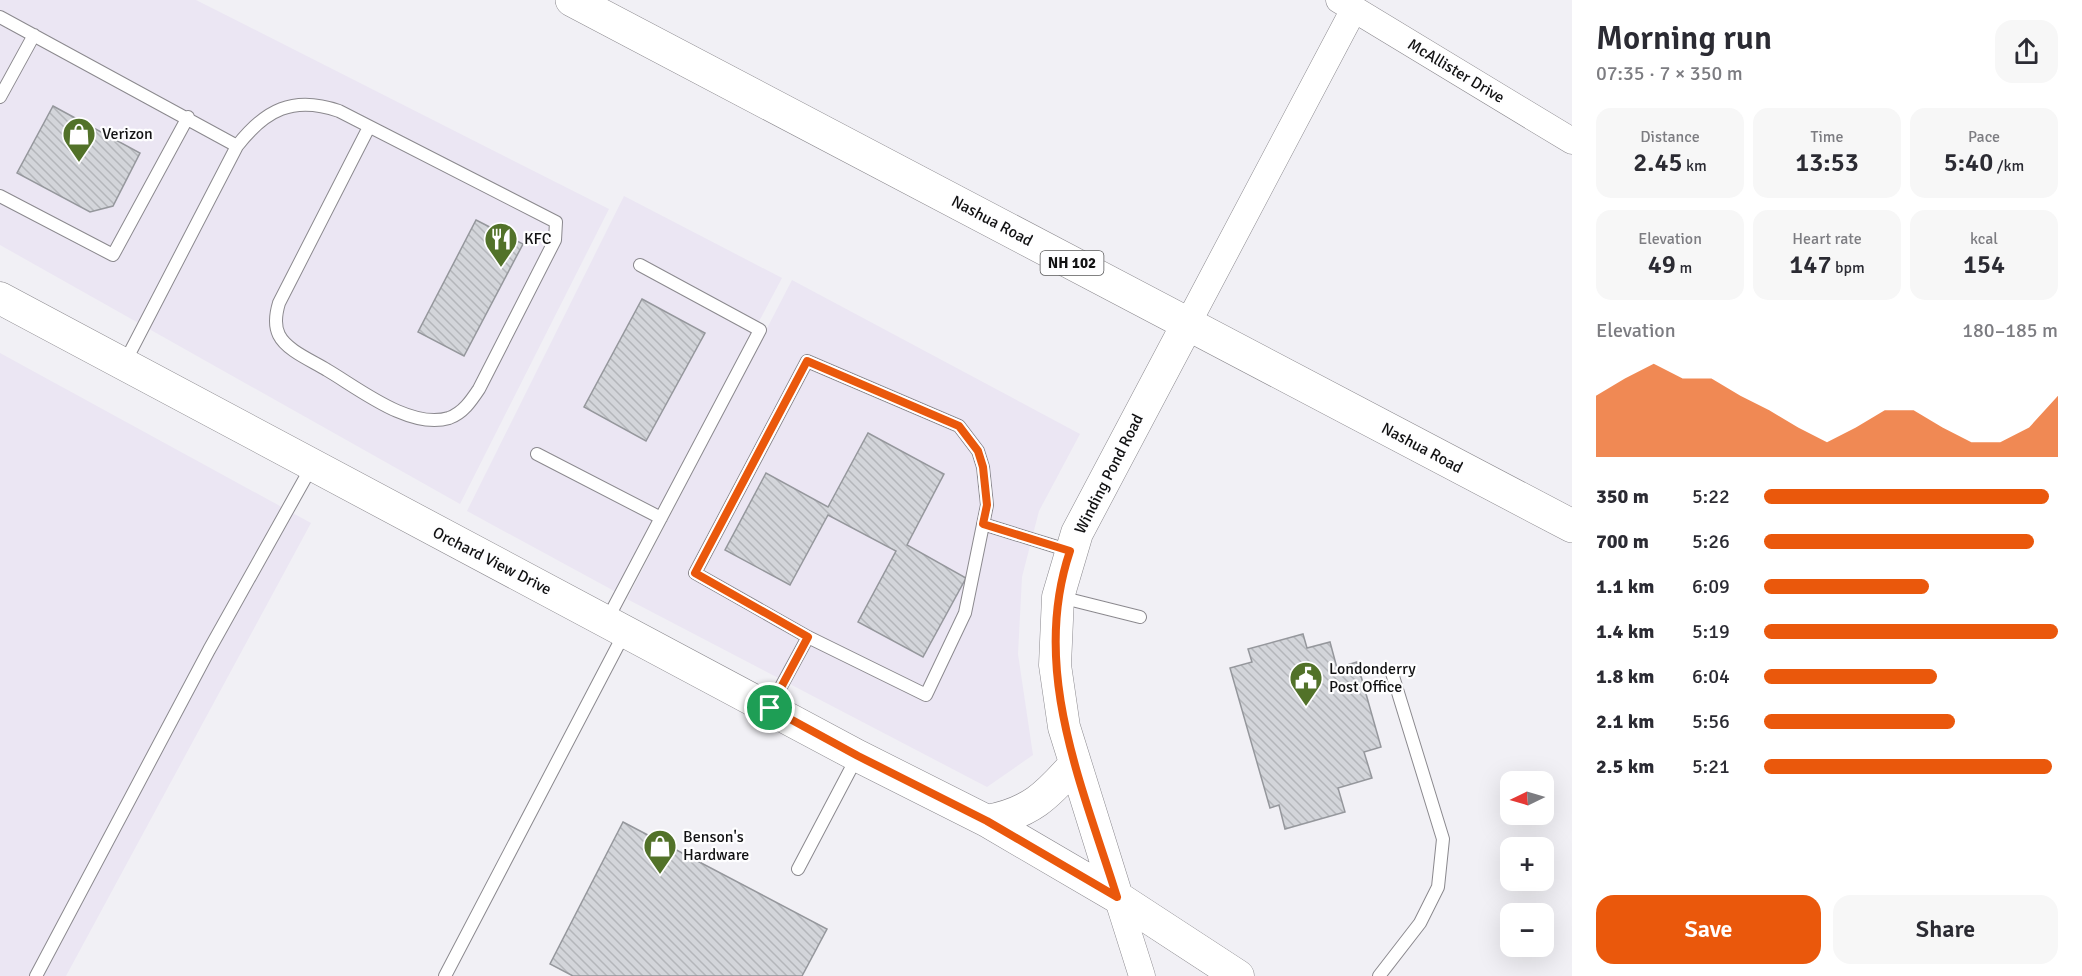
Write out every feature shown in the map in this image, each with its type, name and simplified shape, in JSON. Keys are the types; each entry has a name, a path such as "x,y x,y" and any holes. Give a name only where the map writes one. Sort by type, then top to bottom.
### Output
{"main road":[{"name":"Nashua Road","path":"572,0 1572,526"}],"street":[{"name":"Winding Pond Road","path":"1142,976 1064,727 1054,665 1059,597 1070,551 1077,533 1187,325 1347,4"},
{"name":"McAllister Drive","path":"1347,4 1572,141"},
{"name":"Orchard View Drive","path":"0,297 125,362 312,466 617,625 858,756 987,821 1117,897 1238,976"},
{"path":"987,821 1012,816 1039,802 1075,764"}],"lane":[{"path":"0,17 188,117 237,146"},
{"path":"0,97 34,35"},
{"path":"125,362 237,146 254,124 273,111 296,105 319,104 339,111 368,129 556,222 555,240 479,389 466,408 449,418 424,419 372,399 288,346 278,334 275,318 279,303 368,129"},
{"path":"0,196 113,255 188,117"},
{"path":"445,976 617,625 661,518 760,330 640,265"},
{"path":"807,361 959,426 978,451 983,467 987,505 983,524 965,613 926,695 808,637 695,573 807,361"},
{"path":"537,454 661,518"},
{"path":"36,976 208,650 312,466"},
{"path":"983,524 1070,551"},
{"path":"1059,597 1140,617"},
{"path":"770,708 808,637"},
{"path":"1379,976 1420,923 1438,887 1443,839 1392,673"},
{"path":"798,869 858,756"}],"shaded area":[{"path":"0,0 196,0 609,209 460,504 0,245"},
{"path":"624,196 782,278 616,592 467,511"},
{"path":"792,280 1080,434 1039,511 1022,577 1018,654 1033,755 987,787 627,599"},
{"path":"0,353 311,523 66,976 0,976"}],"building":[{"name":"Verizon","path":"53,106 140,153 113,206 90,212 17,173"},
{"path":"476,220 523,244 464,356 418,332"},
{"path":"642,299 705,333 646,441 584,407"},
{"path":"868,433 944,474 907,545 966,578 923,657 858,622 896,551 828,515 790,585 725,550 766,473 828,507"},
{"name":"Londonderry Post Office","path":"1303,634 1307,648 1330,642 1337,668 1357,662 1381,747 1364,752 1372,778 1338,788 1345,812 1285,829 1279,805 1270,808 1230,668 1252,662 1248,649"},
{"name":"Benson's Hardware","path":"623,822 827,929 802,976 573,976 550,964"}],"place":[{"name":"Verizon","path":"79,163"},
{"name":"KFC","path":"501,268"},
{"name":"Londonderry Post Office","path":"1306,707"},
{"name":"Benson's Hardware","path":"660,875"}],"route":[{"path":"807,361 959,426 970,437 983,467 987,505 983,524 1070,551 1059,597 1054,665 1064,727 1117,897 987,821 858,756 770,708 808,637 695,573 807,361"}]}
